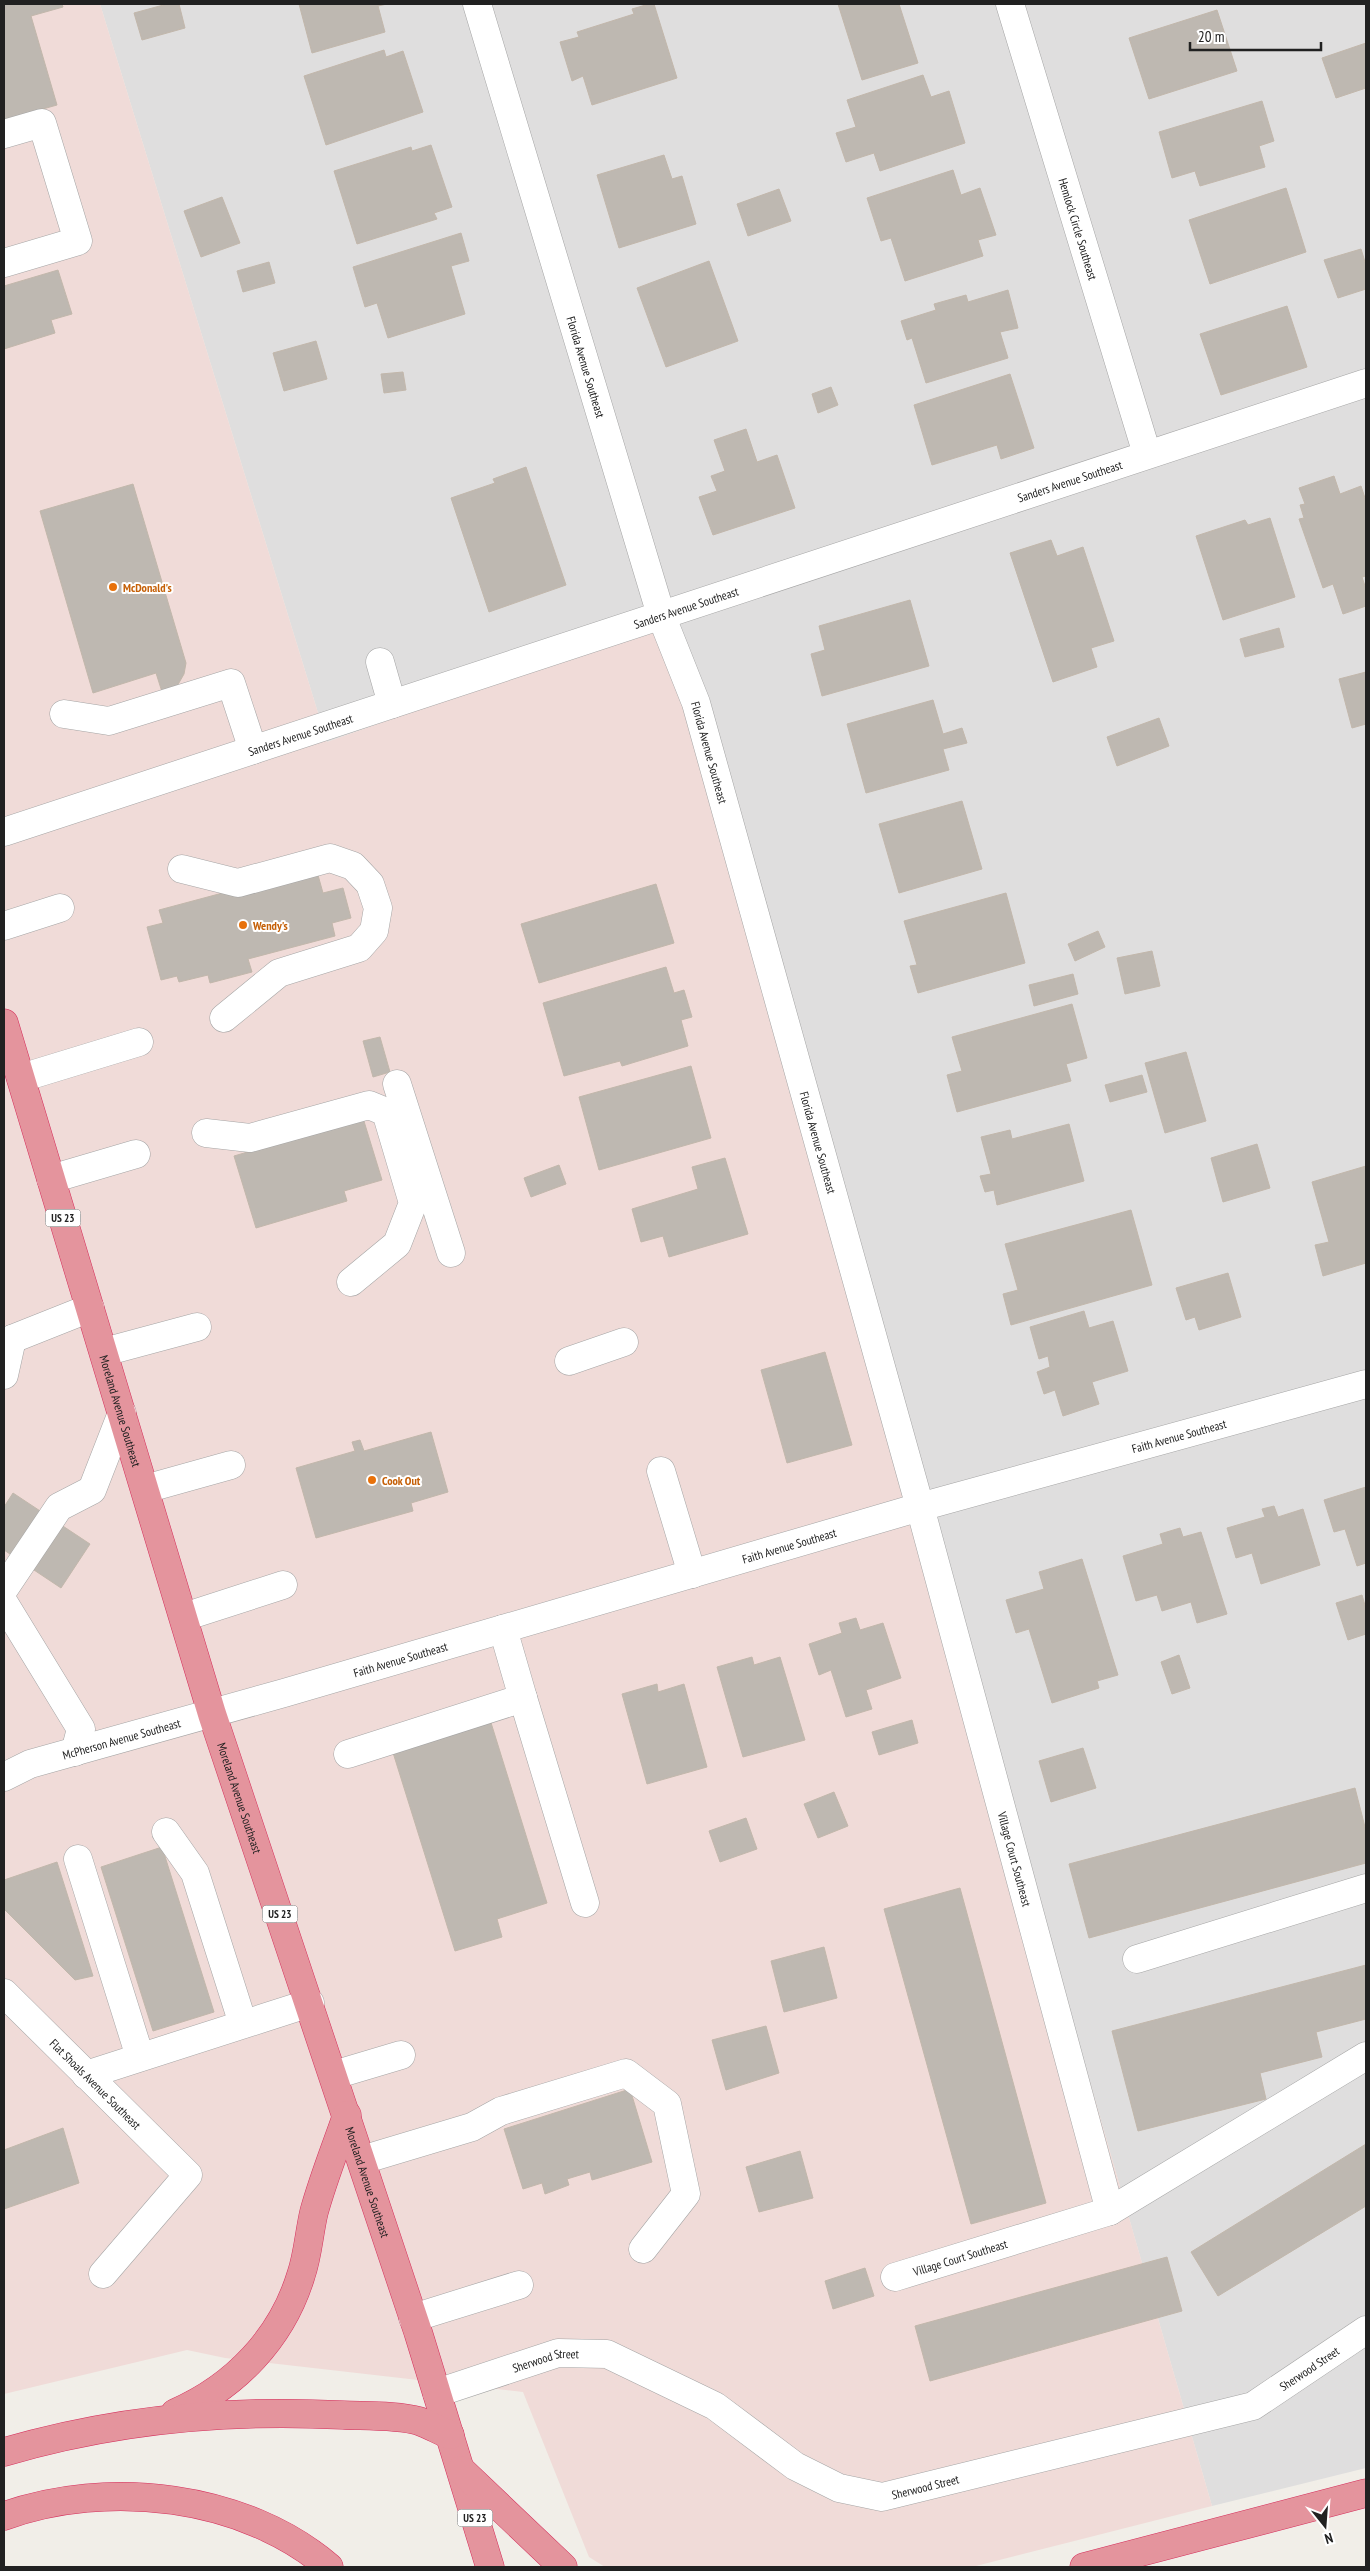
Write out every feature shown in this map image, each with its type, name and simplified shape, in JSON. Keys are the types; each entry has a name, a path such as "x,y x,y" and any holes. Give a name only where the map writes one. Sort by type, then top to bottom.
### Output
{"highway":[{"name":"Moreland Avenue Southeast","path":"4,1023 212,1714 362,2160 461,2469 490,2567"},
{"path":"144,2423 176,2413 205,2399 232,2380 255,2358 275,2332 290,2304 302,2274 315,2211 347,2115"},
{"path":"4,2452 68,2436 144,2423 242,2414 306,2413 418,2421 450,2435"},
{"path":"461,2469 564,2567"},
{"path":"1084,2567 1366,2492"},
{"path":"4,2516 24,2508 71,2499 116,2495 160,2497 204,2506 246,2519 286,2539 329,2567"}],"street":[{"name":"Florida Avenue Southeast","path":"477,4 661,615 696,704 920,1507"},
{"name":"Hemlock Circle Southeast","path":"1010,4 1147,454"},
{"path":"4,134 42,123 78,242 4,263"},
{"name":"Sanders Avenue Southeast","path":"4,832 1366,383"},
{"path":"380,662 392,704"},
{"path":"64,714 109,721 231,683 253,750"},
{"path":"182,869 238,883 330,858 353,866 370,884 378,908 374,931 359,948 279,973 224,1018"},
{"path":"4,926 60,908"},
{"path":"20,1078 139,1042"},
{"path":"398,1084 451,1253"},
{"path":"206,1133 250,1138 369,1105 386,1112 413,1203 397,1244 351,1282"},
{"path":"51,1179 136,1154"},
{"path":"4,1375 7,1341 90,1308"},
{"path":"104,1352 197,1327"},
{"path":"569,1360 624,1342"},
{"name":"Faith Avenue Southeast","path":"212,1714 920,1507 1366,1384"},
{"path":"4,1589 59,1507 92,1490 122,1413"},
{"path":"145,1490 231,1465"},
{"path":"661,1471 692,1574"},
{"name":"Village Court Southeast","path":"920,1507 1110,2211"},
{"path":"184,1617 283,1585"},
{"path":"4,1603 81,1729 75,1752"},
{"path":"503,1629 585,1903"},
{"path":"348,1754 523,1698"},
{"name":"McPherson Avenue Southeast","path":"4,1777 17,1765 75,1752 212,1714"},
{"path":"166,1832 195,1873 243,2024"},
{"path":"78,1859 140,2057"},
{"path":"1137,1958 1366,1888"},
{"name":"Flat Shoals Avenue Southeast","path":"4,1993 188,2175 103,2274"},
{"path":"86,2075 310,2003"},
{"path":"334,2075 401,2054"},
{"name":"Village Court Southeast","path":"895,2277 1110,2211 1366,2056"},
{"path":"362,2160 472,2128 501,2111 626,2074 667,2104 686,2194 644,2249"},
{"path":"413,2318 519,2285"},
{"name":"Sherwood Street","path":"437,2393 558,2353 607,2354 715,2406 795,2466 839,2488 882,2497 1253,2406 1366,2330"}],"shaded area":[{"path":"4,4 100,4 327,742 669,620 1212,2506 972,2567 605,2567 589,2557 523,2392 225,2358 187,2350 4,2394"},
{"path":"100,4 1366,4 1366,2468 1212,2506 669,621 327,742"}],"building":[{"path":"4,4 62,4 63,7 31,16 57,105 4,120"},
{"path":"167,4 179,4 185,28 142,40 134,13"},
{"path":"299,4 387,4 378,6 385,32 312,53"},
{"path":"654,4 677,78 592,105 583,76 572,81 560,42 579,37 577,32 634,14 632,9"},
{"path":"838,4 899,4 918,63 862,80"},
{"path":"1217,10 1237,71 1149,99 1129,38"},
{"path":"1366,43 1366,88 1336,98 1322,58"},
{"path":"384,50 386,57 403,51 423,112 326,145 304,76"},
{"path":"923,75 931,97 949,91 965,143 880,171 874,153 846,162 836,133 856,127 847,100"},
{"path":"1262,101 1274,141 1259,146 1265,167 1200,186 1195,171 1172,178 1159,132"},
{"path":"431,145 452,207 434,213 437,219 357,244 334,171 411,147 412,151"},
{"path":"664,155 672,179 682,176 696,224 619,248 597,175"},
{"path":"953,170 961,195 980,188 996,235 978,240 983,256 905,281 891,238 881,241 867,198"},
{"path":"1286,188 1306,252 1210,284 1189,220"},
{"path":"779,189 791,221 748,236 737,204"},
{"path":"222,197 240,243 201,257 184,211"},
{"path":"461,233 469,261 451,266 465,314 388,338 377,303 365,307 353,267"},
{"path":"1361,249 1366,265 1366,289 1338,298 1324,260"},
{"path":"709,261 738,341 666,367 637,288"},
{"path":"269,262 275,283 243,292 237,271"},
{"path":"58,270 72,314 51,320 55,333 4,349 4,286"},
{"path":"1008,290 1018,328 1000,332 1008,358 926,383 912,338 907,340 901,321 936,310 934,304 966,295 968,302"},
{"path":"1287,306 1307,367 1221,395 1200,334"},
{"path":"316,341 327,379 284,391 273,353"},
{"path":"403,372 406,390 384,393 381,374"},
{"path":"1010,374 1034,448 1001,459 997,445 932,465 914,405"},
{"path":"831,387 838,405 818,413 812,394"},
{"path":"746,429 757,462 777,455 795,508 713,535 699,497 717,491 711,476 725,471 714,440"},
{"path":"526,467 566,585 489,612 451,498 495,483 493,479"},
{"path":"1334,476 1340,494 1361,486 1366,501 1366,576 1362,577 1366,589 1366,606 1343,614 1333,584 1323,588 1299,519 1304,518 1300,505 1305,504 1299,488"},
{"name":"McDonald's","path":"133,484 186,663 184,674 176,688 163,695 156,673 93,693 40,511"},
{"path":"1270,518 1295,597 1223,620 1196,536 1245,520 1248,525"},
{"path":"1051,540 1057,556 1083,547 1114,641 1091,648 1097,667 1053,682 1010,553"},
{"path":"910,600 929,666 822,696 811,654 825,650 819,626"},
{"path":"1279,628 1284,647 1245,657 1240,639"},
{"path":"1366,672 1366,724 1352,728 1339,679"},
{"path":"933,700 943,734 962,728 967,743 943,749 949,770 866,793 847,724"},
{"path":"1159,718 1169,746 1117,766 1107,737"},
{"path":"962,801 982,869 899,893 879,824"},
{"name":"Wendy's","path":"316,868 323,893 343,888 351,918 332,923 335,936 248,959 252,972 210,983 208,975 179,982 177,976 161,980 147,927 163,923 159,910"},
{"path":"656,884 674,943 539,983 521,924"},
{"path":"1006,893 1025,963 918,993 910,966 917,965 904,921"},
{"path":"1098,931 1105,947 1075,961 1068,944"},
{"path":"1152,951 1160,986 1125,994 1117,958"},
{"path":"666,967 674,993 684,990 692,1017 681,1020 688,1046 622,1066 620,1061 564,1076 543,1003"},
{"path":"1073,974 1078,994 1034,1006 1029,985"},
{"path":"1072,1004 1087,1058 1066,1064 1071,1081 957,1112 947,1075 962,1071 952,1037"},
{"path":"380,1037 390,1072 373,1077 363,1041"},
{"path":"1186,1052 1206,1121 1165,1133 1145,1063"},
{"path":"691,1066 711,1138 599,1170 579,1097"},
{"path":"1142,1075 1147,1092 1110,1102 1105,1085"},
{"path":"363,1118 382,1180 344,1191 347,1201 256,1228 234,1156"},
{"path":"1069,1124 1084,1181 997,1205 994,1190 985,1192 980,1176 991,1174 981,1137 1010,1130 1012,1139"},
{"path":"1257,1144 1270,1188 1223,1202 1211,1158"},
{"path":"725,1158 748,1234 669,1257 663,1236 641,1242 632,1209 698,1189 692,1167"},
{"path":"559,1165 566,1184 531,1197 524,1178"},
{"path":"1366,1166 1366,1263 1323,1276 1315,1245 1329,1242 1312,1182"},
{"path":"1131,1210 1152,1285 1011,1325 1003,1294 1018,1290 1005,1244"},
{"path":"1228,1273 1241,1317 1199,1330 1195,1317 1186,1320 1176,1288"},
{"path":"1084,1311 1089,1328 1113,1321 1128,1371 1092,1382 1099,1404 1063,1416 1055,1390 1044,1394 1037,1372 1050,1367 1048,1356 1039,1359 1030,1327"},
{"path":"825,1352 852,1445 787,1463 761,1370"},
{"name":"Cook Out","path":"431,1432 448,1492 411,1503 413,1511 316,1538 296,1468 355,1451 352,1442 360,1440 364,1451"},
{"path":"1366,1487 1366,1563 1357,1566 1345,1529 1334,1532 1324,1500"},
{"path":"13,1493 90,1544 61,1588 4,1550 4,1507"},
{"path":"1274,1506 1278,1517 1303,1509 1320,1565 1261,1584 1252,1553 1236,1558 1227,1528 1265,1517 1262,1509"},
{"path":"1180,1528 1183,1537 1201,1532 1227,1614 1197,1623 1191,1602 1162,1611 1157,1595 1136,1601 1123,1556 1163,1544 1160,1534"},
{"path":"1082,1559 1118,1675 1097,1681 1099,1688 1052,1703 1029,1629 1016,1633 1006,1600 1044,1589 1039,1572"},
{"path":"1362,1595 1366,1609 1366,1634 1348,1640 1336,1603"},
{"path":"856,1618 860,1630 883,1623 901,1678 866,1690 872,1709 846,1717 831,1670 819,1675 809,1644 842,1633 839,1623"},
{"path":"1179,1655 1190,1688 1172,1694 1161,1662"},
{"path":"752,1657 754,1665 780,1657 805,1740 743,1757 717,1667"},
{"path":"657,1684 658,1692 684,1684 707,1767 647,1784 622,1694"},
{"path":"488,1713 547,1903 497,1919 502,1937 455,1951 390,1743"},
{"path":"912,1720 918,1743 879,1755 872,1732"},
{"path":"1083,1748 1096,1788 1051,1802 1039,1761"},
{"path":"1355,1788 1366,1831 1366,1863 1089,1938 1069,1864"},
{"path":"834,1792 848,1826 818,1838 804,1804"},
{"path":"746,1818 757,1849 720,1862 709,1831"},
{"path":"162,1847 214,2012 153,2031 101,1867"},
{"path":"57,1862 93,1976 75,1980 4,1909 4,1880"},
{"path":"960,1888 1046,2203 971,2224 884,1909"},
{"path":"824,1947 837,1998 784,2012 771,1961"},
{"path":"1366,1965 1366,2019 1316,2032 1322,2057 1260,2073 1266,2099 1138,2131 1112,2031"},
{"path":"766,2026 779,2073 726,2090 712,2040"},
{"path":"630,2089 652,2162 592,2180 590,2172 567,2179 569,2185 545,2194 542,2183 523,2189 504,2129"},
{"path":"63,2128 79,2183 4,2209 4,2150"},
{"path":"1366,2144 1366,2206 1218,2296 1191,2252"},
{"path":"800,2151 813,2198 759,2212 746,2167"},
{"path":"1167,2257 1182,2311 930,2381 915,2326"},
{"path":"865,2268 874,2296 833,2309 825,2281"}],"place":[{"name":"McDonald's","path":"113,587"},
{"name":"Wendy's","path":"243,925"},
{"name":"Cook Out","path":"372,1480"}]}
